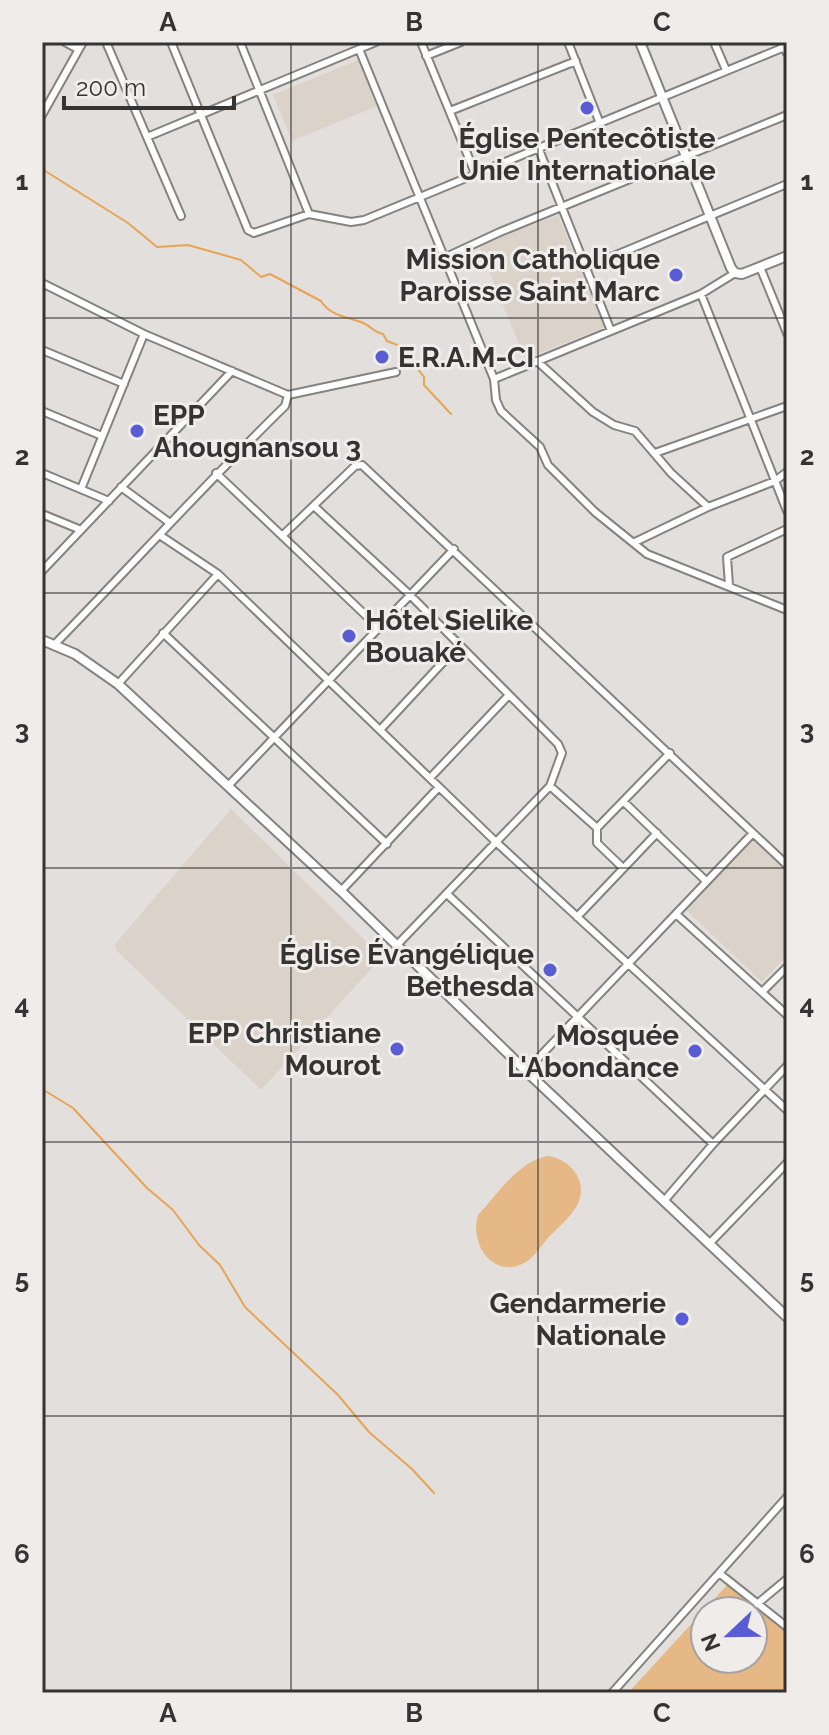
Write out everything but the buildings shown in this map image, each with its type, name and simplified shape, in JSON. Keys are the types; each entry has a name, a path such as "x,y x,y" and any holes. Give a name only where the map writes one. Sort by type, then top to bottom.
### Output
{"street":[{"path":"65,42 78,49"},
{"path":"42,115 83,42"},
{"path":"106,42 181,216"},
{"path":"171,42 248,230 254,233 309,214 351,222 364,220 785,47"},
{"path":"240,42 309,214"},
{"path":"147,137 376,42"},
{"path":"421,42 475,173"},
{"path":"426,56 461,42"},
{"path":"568,42 599,121"},
{"path":"640,42 735,273"},
{"path":"714,42 726,70"},
{"path":"359,49 494,379 496,400 501,411 540,447 548,465 579,497 647,554 787,610"},
{"path":"450,111 576,61"},
{"path":"446,257 787,115"},
{"path":"538,147 611,331"},
{"path":"587,267 787,184"},
{"path":"494,379 701,294 735,273 742,274 787,256"},
{"path":"760,267 787,332"},
{"path":"42,283 144,334 288,395 396,372"},
{"path":"701,294 787,511"},
{"path":"81,489 144,334"},
{"path":"42,350 124,384"},
{"path":"537,361 593,412 614,425 635,431 671,473 708,507"},
{"path":"42,571 232,371"},
{"path":"55,644 161,536 216,473 285,406 288,395"},
{"path":"655,453 787,406"},
{"path":"42,411 102,436"},
{"path":"282,536 355,466 362,465 787,865"},
{"path":"635,542 708,507 775,481 787,472"},
{"path":"42,473 109,501"},
{"path":"216,473 379,628"},
{"path":"121,487 170,523"},
{"path":"315,507 410,595 561,749 550,786 397,945"},
{"path":"42,514 81,530"},
{"path":"729,585 727,557 787,529"},
{"path":"161,536 218,574 496,842 787,1110"},
{"path":"228,786 454,549"},
{"path":"118,684 218,574"},
{"path":"163,633 387,844"},
{"path":"42,640 75,654 118,684 341,891 787,1317"},
{"path":"380,730 458,646"},
{"path":"430,778 509,695"},
{"path":"623,868 597,843 597,828 670,753"},
{"path":"550,786 597,828"},
{"path":"341,891 439,787"},
{"path":"624,802 706,881"},
{"path":"577,917 657,833"},
{"path":"526,1071 576,1015 753,833"},
{"path":"447,894 713,1144"},
{"path":"676,914 787,1015"},
{"path":"762,992 787,967"},
{"path":"664,1201 787,1066"},
{"path":"709,1244 787,1163"},
{"path":"612,1693 787,1497"},
{"path":"719,1573 746,1595"},
{"path":"768,1595 787,1579"},
{"path":"769,1613 787,1627"}],"shaded area":[{"path":"358,60 377,106 292,141 273,95"},
{"path":"558,215 605,327 525,359 479,246"},
{"path":"231,809 382,957 261,1090 116,950 115,944"},
{"path":"753,838 787,871 787,956 762,982 685,909"},
{"path":"549,1156 563,1161 578,1178 581,1193 577,1206 526,1262 514,1267 494,1263 481,1248 477,1237 478,1215 519,1171"},
{"path":"728,1584 742,1595 718,1595"},
{"path":"769,1617 787,1631 787,1693 628,1693 689,1627 689,1675 769,1675"}],"waterway":[{"path":"42,169 128,223 157,247 188,245 241,260 261,277 270,274 321,301 333,312 364,323 383,334 387,341 400,346 424,377 424,385 451,414"},
{"path":"42,1089 73,1108 147,1188 173,1210 199,1245 220,1265 245,1307 338,1395 369,1432 412,1469 434,1493"}],"place":[{"name":"Église Pentecôtiste Unie Internationale","path":"587,108"},
{"name":"Mission Catholique Paroisse Saint Marc","path":"676,275"},
{"name":"E.R.A.M-CI","path":"382,357"},
{"name":"EPP Ahougnansou 3","path":"137,431"},
{"name":"Hôtel Sielike Bouaké","path":"349,636"},
{"name":"Église Évangélique Bethesda","path":"550,970"},
{"name":"EPP Christiane Mourot","path":"397,1049"},
{"name":"Mosquée L'Abondance","path":"695,1051"},
{"name":"Gendarmerie Nationale","path":"682,1319"}]}
